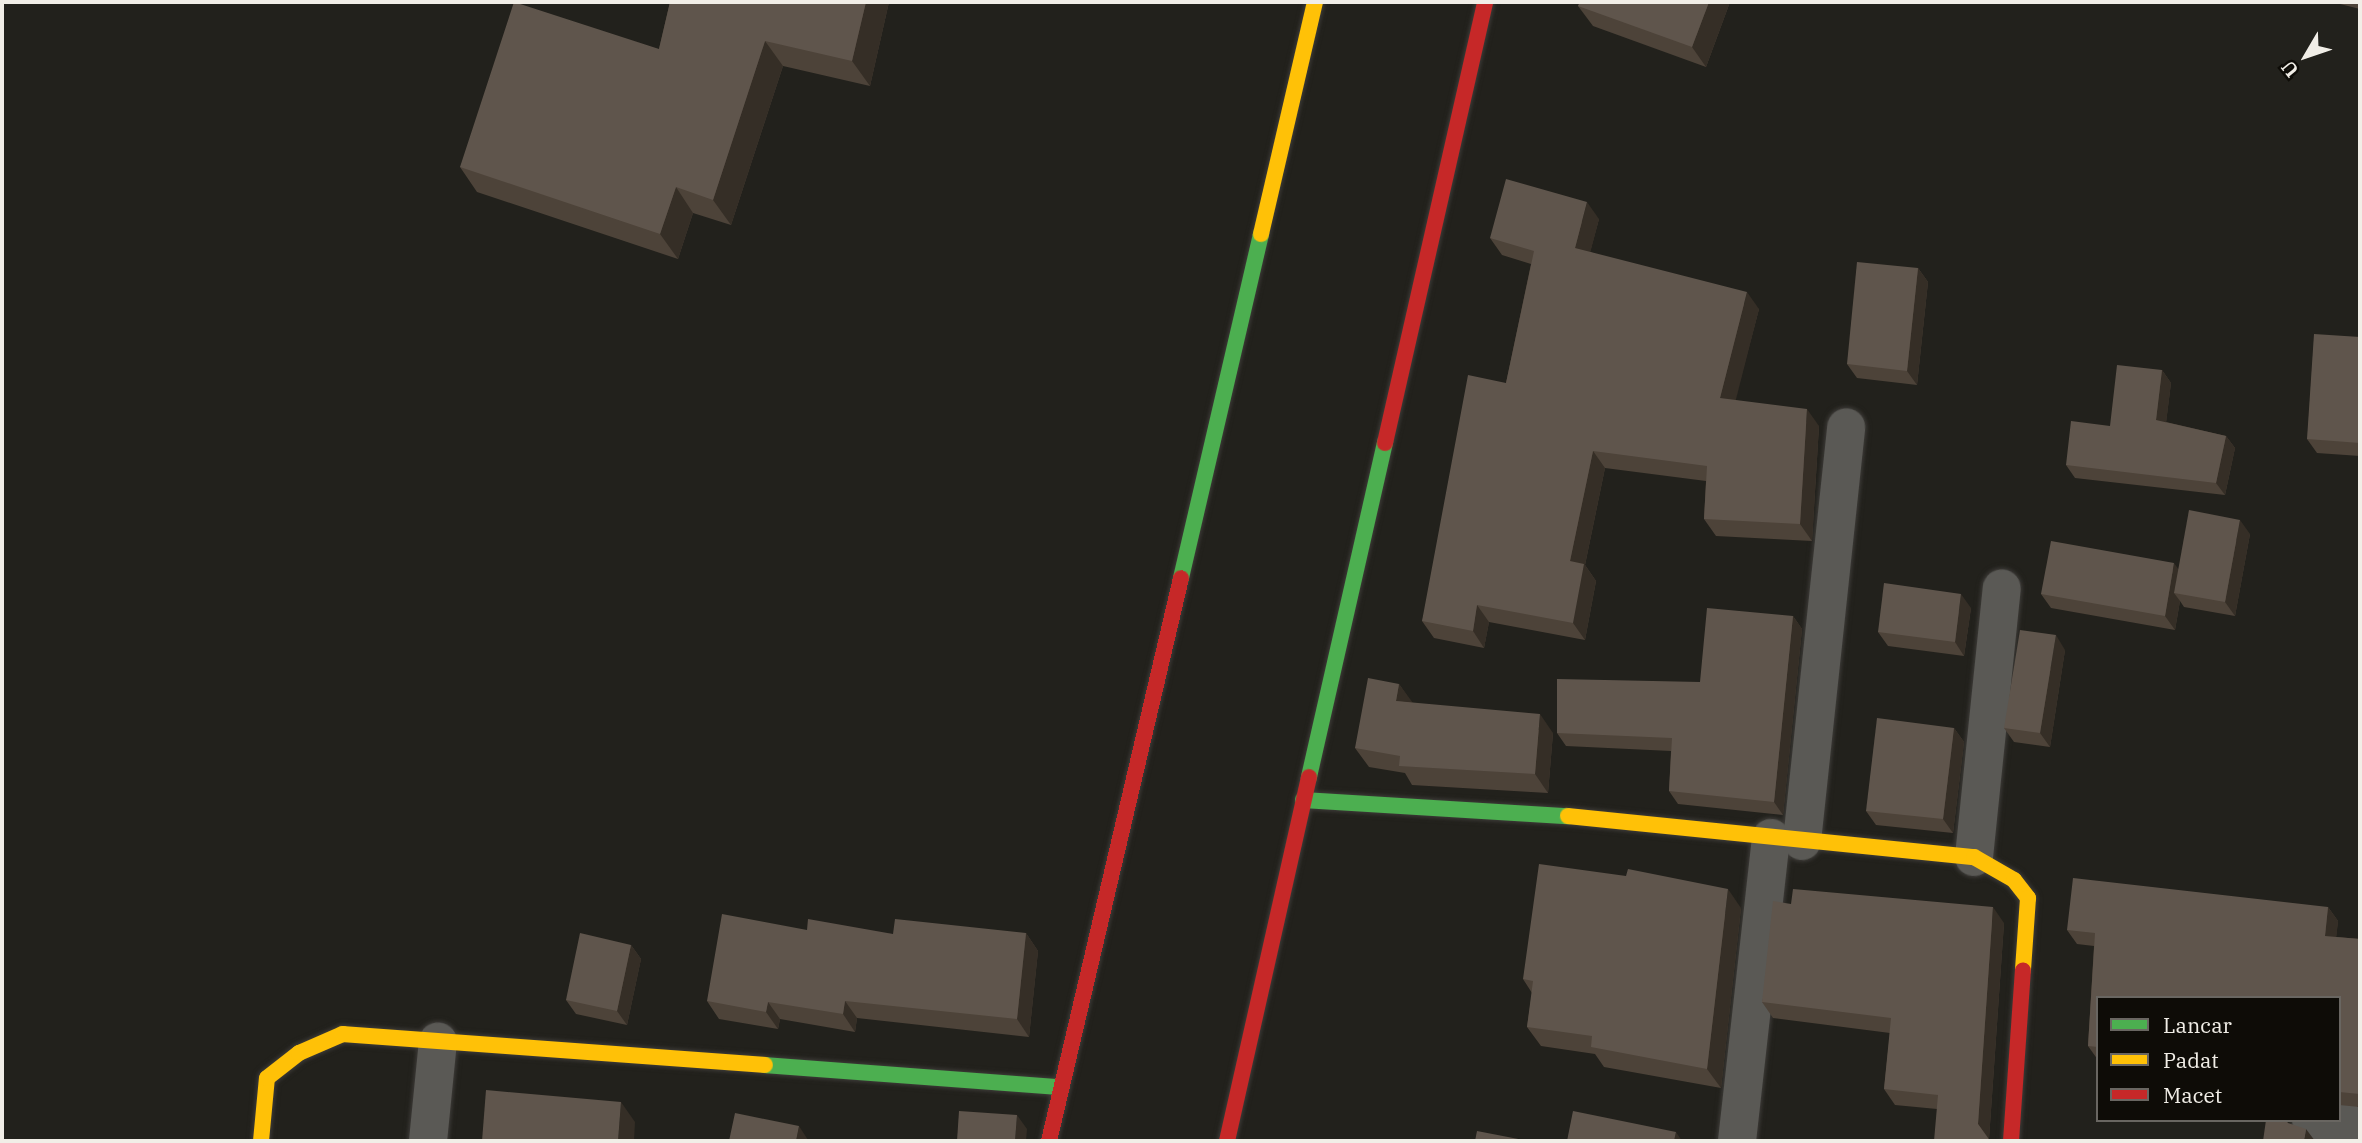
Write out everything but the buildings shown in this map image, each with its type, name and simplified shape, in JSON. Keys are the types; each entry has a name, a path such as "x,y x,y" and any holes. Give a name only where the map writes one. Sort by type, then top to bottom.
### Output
{"street":[{"path":"1049,1141 1315,2"},
{"path":"1227,1141 1485,2"},
{"path":"1737,1141 1786,840 1846,427"},
{"path":"1974,857 2002,588"},
{"path":"1303,800 1605,818 1786,840 1974,857 2014,880 2028,898 2011,1141"},
{"path":"261,1141 267,1078 299,1053 343,1034 1061,1087"},
{"path":"428,1141 438,1041"},
{"path":"2327,1122 2360,1126"}],"traffic: fast":[{"path":"1181,578 1261,234"},
{"path":"1309,777 1385,443"},
{"path":"1303,800 1568,816"},
{"path":"765,1065 1061,1087"}],"traffic: slow":[{"path":"1261,234 1315,2"},
{"path":"1568,816 1974,857 2014,880 2028,898 2023,970"},
{"path":"261,1141 267,1078 299,1053 343,1034 765,1065"}],"traffic: jam":[{"path":"1385,443 1485,2"},
{"path":"1049,1141 1181,578"},
{"path":"1227,1141 1309,777"},
{"path":"2011,1141 2023,970"}]}
